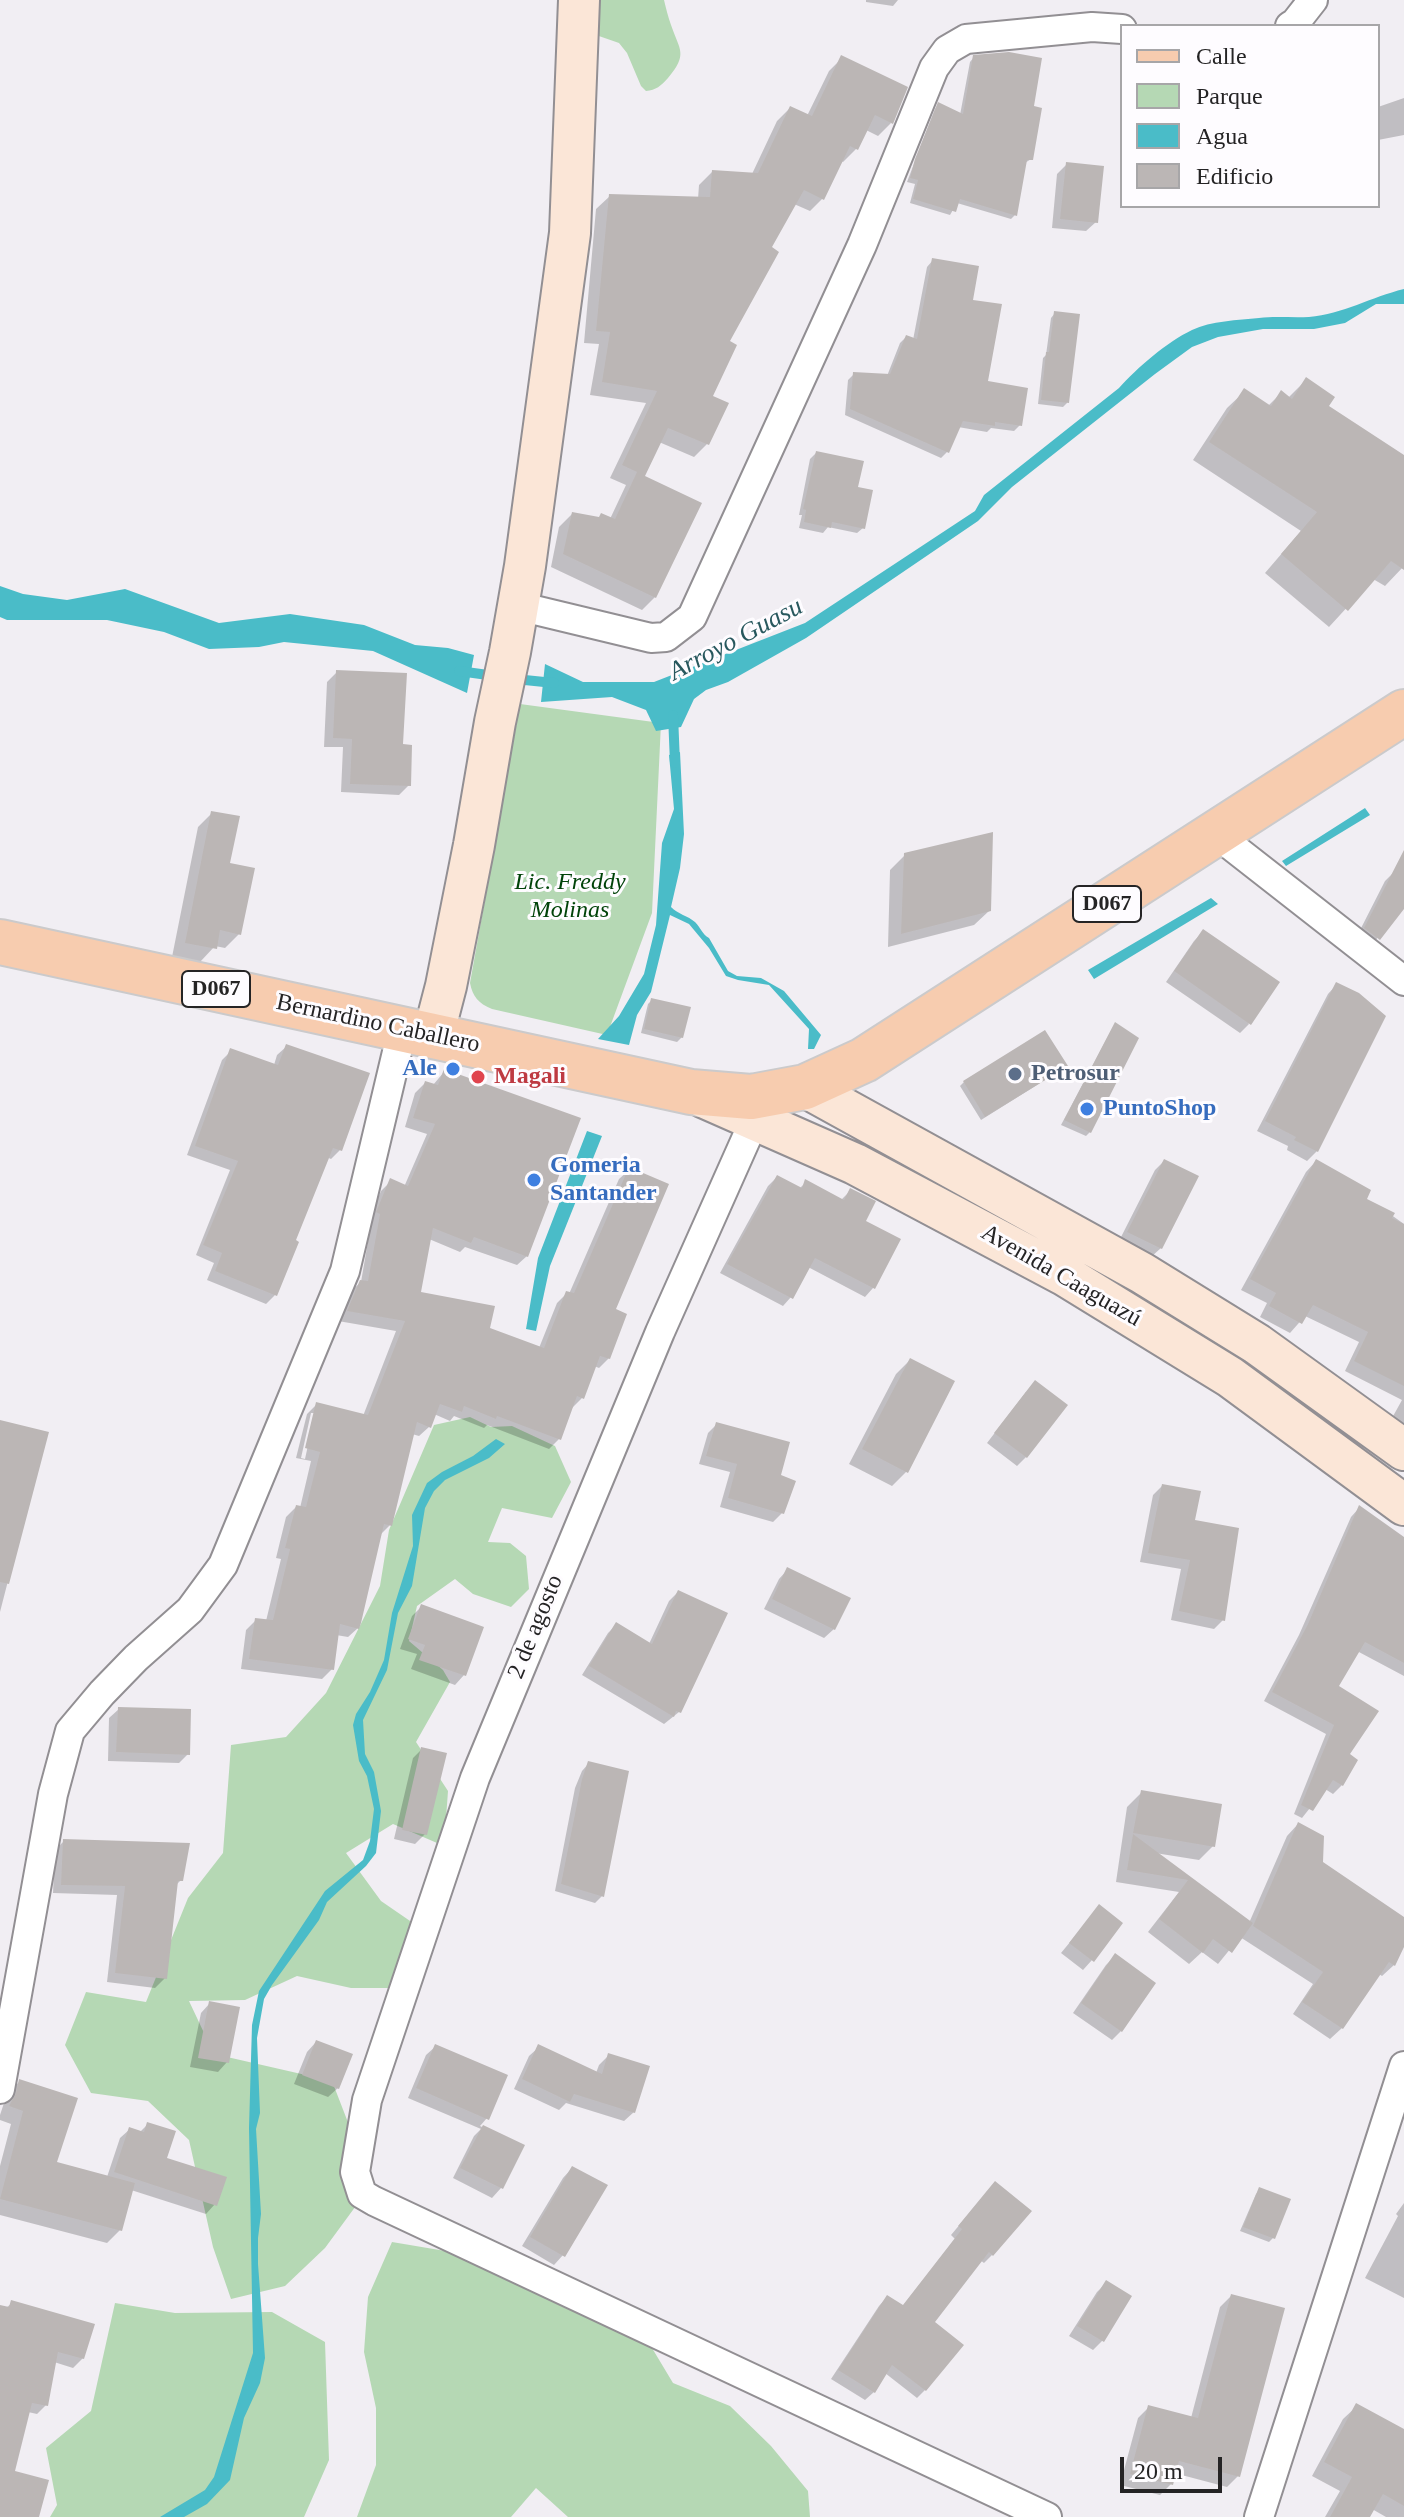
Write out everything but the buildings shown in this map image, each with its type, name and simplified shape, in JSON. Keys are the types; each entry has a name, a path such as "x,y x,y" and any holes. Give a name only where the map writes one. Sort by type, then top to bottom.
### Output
{"main road":[{"name":"D067","path":"805,1087 864,1060 1404,712"},
{"name":"Bernardino Caballero","path":"0,942 691,1092 751,1097 805,1087"}],"street":[{"path":"0,2089 53,1794 70,1731 136,1658 190,1610 223,1565 345,1271 417,1033 446,986 518,606 570,233 579,0"},
{"path":"1293,24 1313,0"},
{"path":"518,606 651,638 666,637 692,617 862,245 934,68 947,50 966,39 1092,27 1120,29"},
{"path":"1216,834 1404,981"},
{"path":"755,1119 805,1087"},
{"name":"Avenida Caaguazú","path":"805,1087 1142,1273 1257,1344 1404,1450"},
{"name":"Avenida Caaguazú","path":"691,1092 855,1164 1064,1275 1230,1377 1404,1505"},
{"name":"2 de agosto","path":"755,1119 660,1332 475,1778 367,2100 355,2172 362,2194 374,2201 1047,2517"},
{"path":"1259,2517 1404,2066"}],"green space":[{"path":"567,0 664,0 680,52 674,70 661,85 646,91 619,43 596,35"},
{"name":"Lic. Freddy Molinas","path":"520,704 661,723 652,913 607,1035 492,1009 477,999 471,988"},
{"path":"470,1417 491,1427 512,1426 555,1446 571,1482 552,1518 502,1508 488,1542 510,1543 526,1556 529,1589 511,1607 473,1594 455,1579 417,1606 409,1641 443,1670 450,1682 416,1742 448,1791 444,1846 393,1824 346,1853 381,1901 429,1934 411,1988 351,1988 297,1976 245,2000 189,2001 214,2054 332,2081 354,2138 361,2199 325,2248 285,2286 231,2299 213,2247 189,2140 148,2101 91,2093 65,2045 86,1992 146,2002 188,1898 223,1853 231,1745 286,1737 326,1693 380,1586 389,1530 434,1425"},
{"path":"392,2242 475,2256 643,2333 673,2383 730,2406 771,2446 808,2491 810,2517 568,2517 536,2488 511,2517 357,2517 376,2465 376,2408 364,2352 368,2297"},
{"path":"115,2303 175,2313 272,2312 325,2342 329,2460 304,2517 50,2517 57,2505 46,2448 91,2411"}],"water":[{"path":"1404,289 1404,304 1376,304 1345,323 1314,329 1263,329 1218,337 1192,347 1012,487 978,521 806,638 728,682 706,690 694,699 681,727 656,731 646,710 612,697 541,702 545,664 583,682 654,682 805,623 975,511 984,495 1119,388 1153,356 1192,330 1234,320 1321,315"},
{"path":"0,586 23,594 67,600 125,589 219,623 290,614 364,625 415,645 448,648 474,655 467,693 373,651 284,642 259,647 209,649 164,632 107,620 7,620 0,617"},
{"path":"680,752 684,834 671,907 697,924 728,971 737,976 761,978 784,991 821,1035 814,1049 808,1049 809,1029 769,985 726,976 689,924 670,915 651,992 637,1015 629,1045 598,1039 619,1016 644,974 656,925 662,843 674,809 669,755"},
{"path":"1365,808 1370,815 1286,866 1282,861"},
{"path":"1211,898 1218,904 1094,979 1088,970"},
{"path":"587,1131 602,1136 550,1266 536,1331 526,1329 538,1258"},
{"path":"496,1439 505,1444 489,1458 445,1480 434,1491 425,1508 412,1586 398,1613 387,1670 363,1720 365,1754 374,1772 381,1811 376,1853 327,1902 319,1920 264,1999 257,2038 260,2113 256,2129 261,2214 258,2264 265,2358 260,2383 244,2418 230,2480 207,2504 184,2517 160,2517 205,2490 214,2477 253,2353 249,2128 252,2025 259,1991 325,1891 363,1860 370,1841 374,1809 367,1776 359,1761 353,1725 384,1660 392,1613 413,1546 412,1515 427,1483"}],"waterway":[{"name":"Arroyo Guasu","path":"459,671 495,676"},
{"name":"Arroyo Guasu","path":"515,679 554,683"},
{"path":"673,715 675,763"}],"place":[{"name":"Ale","path":"453,1069"},
{"name":"Petrosur","path":"1015,1074"},
{"name":"Magali","path":"478,1077"},
{"name":"PuntoShop","path":"1087,1109"},
{"name":"Gomeria Santander","path":"534,1180"}]}
